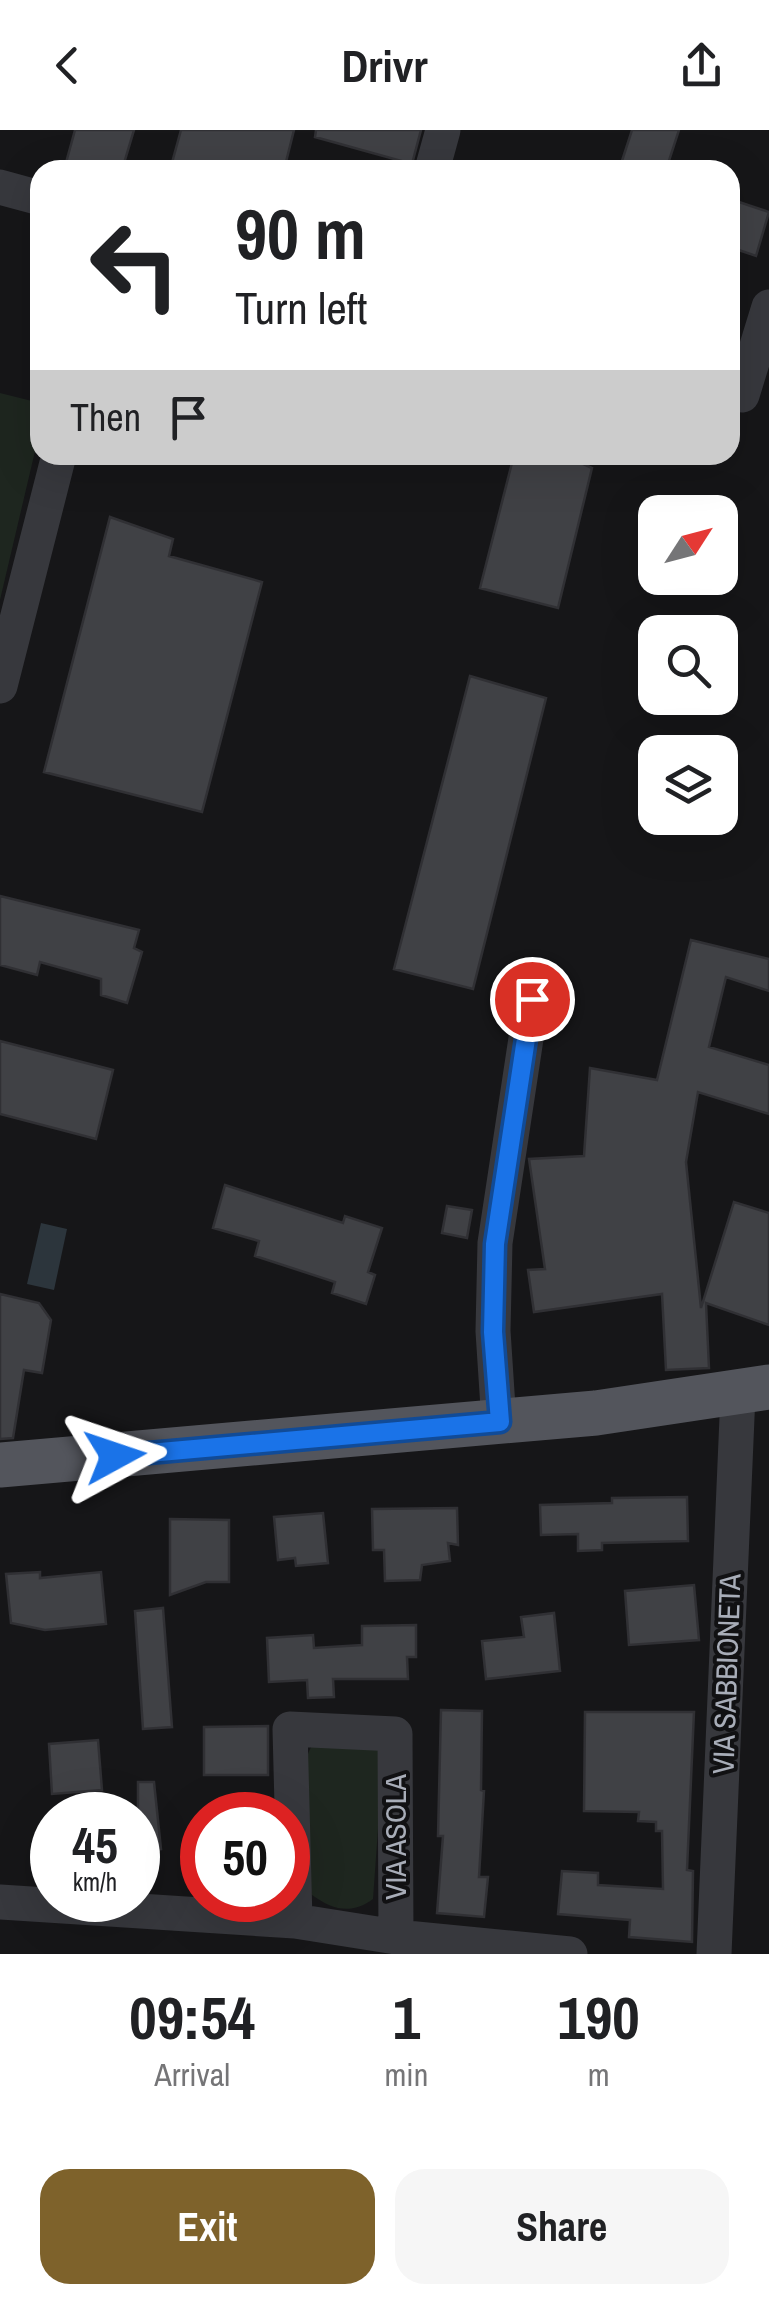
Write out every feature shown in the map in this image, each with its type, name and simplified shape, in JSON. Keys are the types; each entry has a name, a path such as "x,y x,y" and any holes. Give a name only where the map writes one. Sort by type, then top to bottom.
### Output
{"main road":[{"path":"0,1466 500,1422 754,1390"}],"street":[{"path":"434,160 442,130"},
{"path":"0,187 30,195"},
{"path":"747,396 769,307"},
{"path":"0,686 56,465"},
{"path":"500,1422 492,1301 495,1244 532,999"},
{"name":"VIA SABBIONETA","path":"714,1954 754,1390"},
{"name":"VIA ASOLA","path":"292,1792 290,1729 396,1734 396,1937"},
{"name":"VIA ASOLA","path":"0,1902 180,1914"},
{"name":"VIA ASOLA","path":"301,1922 396,1937 570,1954"}],"shaded area":[{"path":"0,393 30,400 32,465 0,600"},
{"path":"41,1223 67,1229 54,1290 27,1284"},
{"path":"312,1745 380,1747 382,1774 373,1899 357,1907 335,1907 312,1895 306,1758"}],"building":[{"path":"75,130 134,130 125,160 67,160"},
{"path":"181,130 294,130 286,160 173,160"},
{"path":"316,130 421,130 413,160 398,160 315,137"},
{"path":"632,130 679,130 669,160 622,160"},
{"path":"740,202 769,212 756,256 740,250"},
{"path":"511,465 592,468 558,608 480,588"},
{"path":"110,517 173,539 169,556 262,582 202,812 44,772"},
{"path":"470,676 546,698 473,989 394,969"},
{"path":"0,896 139,930 134,948 142,952 127,1003 101,995 101,979 40,962 37,975 0,965"},
{"path":"691,940 769,959 769,991 726,977 709,1047 769,1065 769,1114 698,1092 686,1162 701,1308 734,1202 769,1213 769,1325 706,1303 709,1368 666,1370 662,1294 534,1312 528,1270 545,1269 529,1159 584,1156 590,1068 657,1080"},
{"path":"0,1041 113,1070 96,1139 0,1114"},
{"path":"225,1185 343,1223 345,1216 382,1228 368,1272 375,1275 366,1304 332,1293 335,1282 255,1256 259,1241 213,1228"},
{"path":"447,1206 472,1210 467,1238 442,1233"},
{"path":"0,1294 39,1303 51,1320 42,1373 24,1370 13,1438 0,1439"},
{"path":"687,1497 688,1541 602,1543 602,1550 578,1551 578,1534 541,1535 540,1505 612,1503 612,1498"},
{"path":"457,1508 458,1545 448,1543 450,1561 422,1565 420,1580 385,1581 384,1550 373,1550 372,1509"},
{"path":"323,1513 328,1563 296,1566 295,1558 278,1560 274,1517"},
{"path":"170,1519 229,1520 229,1582 206,1582 170,1595"},
{"path":"40,1572 40,1578 101,1572 106,1624 45,1630 11,1623 6,1574"},
{"path":"694,1585 699,1640 629,1645 625,1591"},
{"path":"163,1608 172,1727 143,1729 135,1611"},
{"path":"554,1613 560,1671 486,1679 482,1641 524,1637 521,1617"},
{"path":"416,1625 416,1657 407,1657 408,1679 333,1679 334,1697 308,1698 307,1680 269,1682 267,1638 313,1635 314,1648 362,1645 362,1626"},
{"path":"441,1710 482,1711 484,1791 479,1877 488,1877 484,1917 437,1913 443,1836 438,1836"},
{"path":"585,1712 694,1712 687,1870 693,1871 692,1942 629,1937 630,1920 558,1914 562,1871 598,1873 598,1885 663,1889 662,1831 656,1831 656,1822 638,1821 639,1812 584,1811"},
{"path":"268,1726 268,1775 204,1775 204,1727"},
{"path":"98,1740 102,1790 52,1792 49,1744"},
{"path":"138,1782 154,1782 155,1792 138,1792"}],"route":[{"path":"115,1456 500,1422 493,1332 495,1244 532,999"}]}
